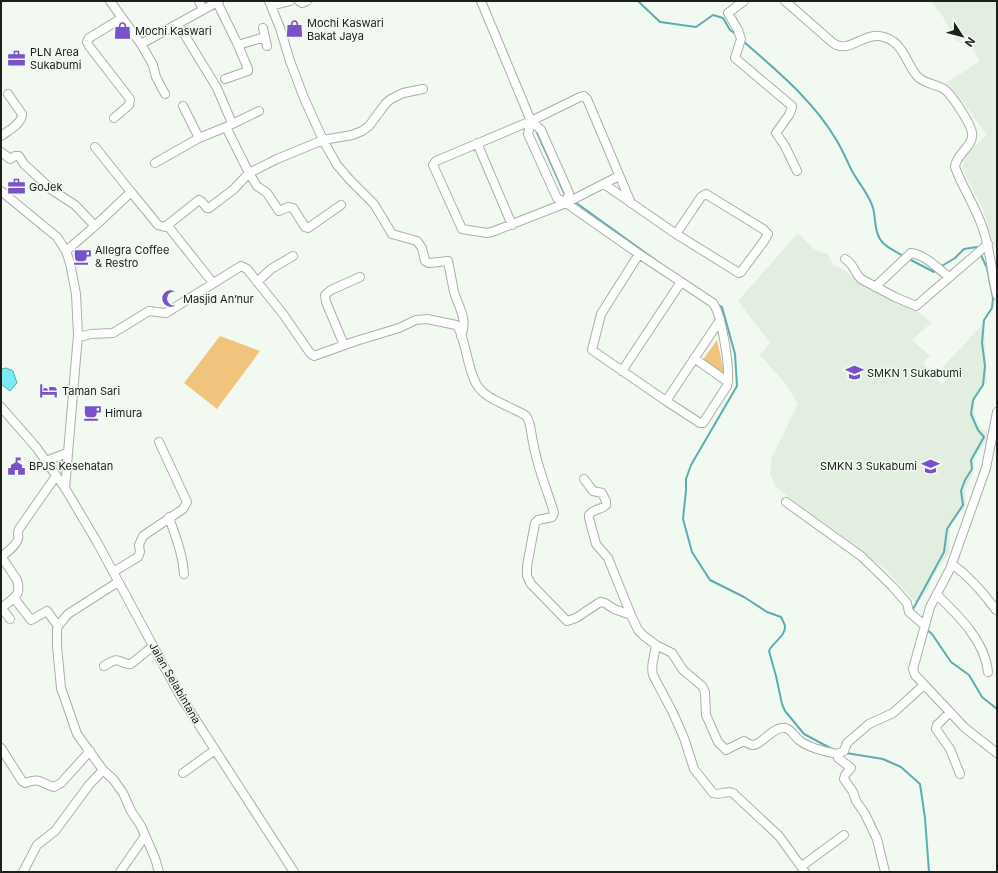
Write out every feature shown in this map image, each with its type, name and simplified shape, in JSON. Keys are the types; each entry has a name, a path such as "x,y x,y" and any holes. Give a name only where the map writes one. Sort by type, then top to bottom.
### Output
{"street":[{"path":"110,1 141,44 153,65 156,77 165,94"},
{"path":"199,1 204,10"},
{"path":"141,44 218,1 247,65 248,71 225,79"},
{"path":"290,1 270,4 280,28 295,76 323,140 337,165 374,204 392,234 417,241 422,248 425,261 429,263 448,261 455,294 460,306 464,325 461,336"},
{"path":"299,1 307,1"},
{"path":"481,1 531,121 541,130 569,193 566,203"},
{"path":"744,1 728,12 741,38 735,58 792,106 789,115 776,134 788,152 797,171"},
{"path":"785,1 839,47 845,47 870,36 881,36 888,38 901,49 917,77 925,82 946,90 970,124 972,140 957,159 955,167 980,219 988,244 997,295"},
{"path":"114,118 129,105 130,99 86,42 89,38 122,18"},
{"path":"178,24 217,88 229,125 249,173 257,186 267,193 278,210 280,211 288,207 294,208 306,228 341,205"},
{"path":"263,28 267,46"},
{"path":"238,45 265,37"},
{"path":"94,147 161,227 167,225 199,200 207,208 209,208 234,189 249,173 277,159 323,140 352,135 362,131 369,126 386,103 391,99 403,93 423,89"},
{"path":"1,136 19,122 22,117 22,114 8,94"},
{"path":"619,176 566,203 489,233 462,229 433,165 436,161 531,121 584,96 587,99 631,203"},
{"path":"183,106 198,138"},
{"path":"155,163 198,138 260,111"},
{"path":"531,121 528,134 557,198 713,303 717,310 728,365 728,382 727,386 703,423 700,423 666,401 593,351 592,348 601,314 639,254"},
{"path":"477,143 512,225"},
{"path":"1,152 10,160 15,156 19,156 24,164 52,190 75,205 95,226"},
{"path":"604,184 676,234 740,273 768,234 763,229 706,194 702,197 676,234"},
{"path":"1,191 57,238 66,251 70,263 76,294 78,335 65,488"},
{"path":"66,251 131,192"},
{"path":"167,225 213,283"},
{"path":"845,259 853,265 861,279 913,306 916,306 988,244"},
{"path":"875,286 896,265 911,253 926,259 949,277"},
{"path":"257,282 271,269 293,256"},
{"path":"78,335 84,336 91,334 114,333 146,312 152,310 162,313 170,311 241,266 247,269 283,314 312,356 318,356 344,345 388,332 416,320 422,319 456,325 461,336 468,364 478,386 488,396 523,414 528,419 536,458 554,513 552,517 541,519 535,523 527,566 528,580 568,621 576,618 600,602 631,615"},
{"path":"344,345 326,302 325,295 327,292 360,277"},
{"path":"622,371 681,282"},
{"path":"666,401 720,320"},
{"path":"694,358 728,382"},
{"name":"Jalan Selabintana","path":"1,407 36,447 65,488 180,694 294,872"},
{"path":"997,412 986,468 947,577 932,602 924,625 913,670 915,675 965,728 997,753"},
{"path":"113,572 138,557 140,552 139,545 143,536 183,508 187,502 159,442"},
{"path":"46,462 67,453"},
{"path":"10,619 3,608 18,593 18,585 17,580 1,556 16,542 18,537 17,532 56,476"},
{"path":"584,479 593,491 602,493 606,501 605,507 592,512 589,515 589,518 596,544 608,558 631,615 640,632 656,645 672,653 683,670 702,686 705,692 706,715 716,738 724,749 730,749 744,741 754,745 776,730 788,728 798,740 808,746 837,754 844,751 847,743 869,724 902,706 924,684"},
{"path":"786,502 861,556 892,586 907,603 909,612 924,625"},
{"path":"169,517 181,553 184,574"},
{"path":"952,564 976,583 996,610"},
{"path":"118,582 68,614 58,626 57,646 59,674 63,695 76,734 103,770 113,779 123,793 145,836 155,858 159,872"},
{"path":"937,594 960,616 983,650 986,657 988,672"},
{"path":"14,598 31,620 47,611 58,626"},
{"path":"656,645 651,669 653,675 676,719 694,769 713,793 733,793 779,836 804,869 844,835"},
{"path":"104,666 114,660 118,660 125,664 131,664 153,646"},
{"path":"950,712 937,725 936,729 950,749 960,774"},
{"path":"1,748 4,760 24,782 37,779 54,787 61,783 90,751"},
{"path":"183,772 215,750"},
{"path":"837,754 836,756 841,762 851,768 844,779 865,814 877,840 885,872"},
{"path":"22,872 37,845 55,831 89,785 103,770"},
{"path":"120,872 145,836"}],"shaded area":[{"path":"931,1 997,1 997,254 983,209 967,179 962,166 967,153 987,135 957,94 946,83 980,61 966,37 957,42 943,17"},
{"name":"SMKN 1 Sukabumi","path":"798,233 814,249 827,253 834,266 843,269 859,282 919,312 931,323 912,340 930,356 923,363 942,384 950,377 942,368 984,323 987,383 977,392 974,411 977,425 987,432 987,440 976,455 972,476 965,490 966,505 950,525 949,553 932,578 929,588 917,604 888,572 835,530 775,486 770,474 772,457 798,404 785,383 760,355 770,343 738,301"},
{"path":"220,336 260,351 217,409 184,383"},
{"path":"717,340 725,376 702,361"}],"water":[{"path":"6,368 13,371 17,383 10,391 1,384 1,369"}],"waterway":[{"path":"638,1 660,22 696,27 713,15 723,18 730,30 737,35"},
{"path":"743,41 794,87 828,126 871,203 880,239 887,247 903,256"},
{"path":"535,128 565,195"},
{"path":"575,202 661,264"},
{"path":"940,267 955,258 964,249 977,247 978,249"},
{"path":"912,611 944,552 947,529 963,505 961,491 965,480 972,469 971,460 984,437 978,430 971,414 973,400 983,385 985,366 982,343 984,320 992,308 993,298 987,268 980,253"},
{"path":"909,259 934,272 937,270"},
{"path":"717,304 722,307 735,354 737,386 691,465 686,479 683,519 692,552 710,580 744,597 767,612 781,617 785,630 769,651 782,704 785,711 804,734 832,749"},
{"path":"926,629 932,634 951,662 969,675 982,697 997,709"},
{"path":"846,753 883,759 901,767 920,784 925,818 929,872"}],"place":[{"name":"Mochi Kaswari Bakat Jaya","path":"294,29"},
{"name":"Mochi Kaswari","path":"122,31"},
{"name":"PLN Area Sukabumi","path":"17,58"},
{"name":"GoJek","path":"16,187"},
{"name":"Allegra Coffee & Restro","path":"82,256"},
{"name":"Masjid An’nur","path":"170,299"},
{"name":"SMKN 1 Sukabumi","path":"854,373"},
{"name":"Taman Sari","path":"49,391"},
{"name":"Himura","path":"92,413"},
{"name":"BPJS Kesehatan","path":"16,466"},
{"name":"SMKN 3 Sukabumi","path":"930,466"}]}
